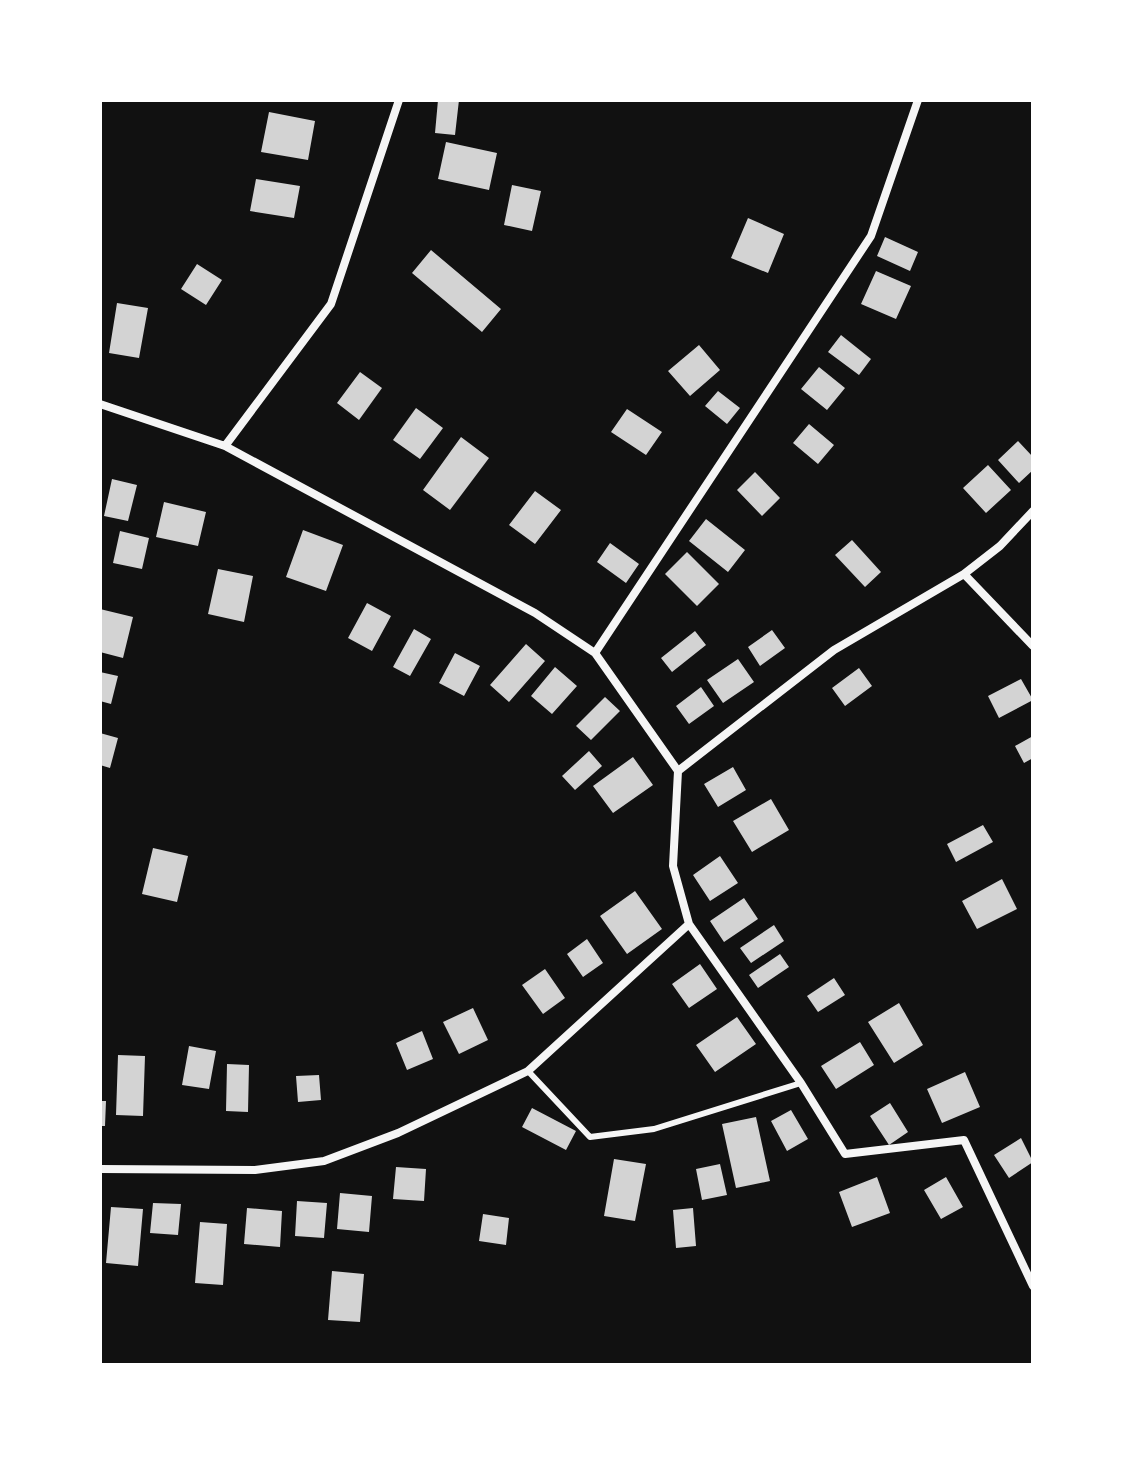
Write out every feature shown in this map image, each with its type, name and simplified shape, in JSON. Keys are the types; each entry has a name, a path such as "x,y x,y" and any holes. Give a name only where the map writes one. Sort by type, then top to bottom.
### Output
{"street":[{"path":"225,446 331,304 399,100"},
{"path":"595,653 871,236 918,100"},
{"path":"100,404 225,446 535,613 595,653 678,771 673,866 689,924 801,1083 845,1154 964,1140 1033,1286"},
{"path":"678,771 834,650 964,574 1000,546 1033,511"},
{"path":"964,574 1033,646"},
{"path":"100,1169 255,1170 324,1161 398,1133 528,1071 689,924"}],"lane":[{"path":"528,1071 590,1137 654,1129 801,1083"}],"building":[{"path":"438,100 459,100 455,135 435,133"},
{"path":"269,112 315,121 308,160 261,152"},
{"path":"446,142 497,153 489,190 438,179"},
{"path":"256,179 300,186 294,218 250,211"},
{"path":"512,185 541,191 532,231 504,225"},
{"path":"748,218 784,234 768,273 731,258"},
{"path":"885,237 918,252 910,271 877,256"},
{"path":"431,250 501,309 482,332 412,273"},
{"path":"197,264 222,280 206,305 181,289"},
{"path":"876,271 911,286 896,319 861,304"},
{"path":"117,303 148,308 139,358 109,353"},
{"path":"841,335 871,359 859,375 828,352"},
{"path":"699,345 720,370 690,396 668,371"},
{"path":"819,367 845,388 827,410 801,389"},
{"path":"360,372 382,388 359,420 337,403"},
{"path":"718,391 740,408 727,424 705,406"},
{"path":"416,408 443,428 420,459 393,440"},
{"path":"627,409 662,432 646,455 611,432"},
{"path":"809,424 834,445 818,464 793,443"},
{"path":"461,437 489,458 450,510 423,490"},
{"path":"1018,441 1033,457 1033,470 1019,483 998,460"},
{"path":"988,465 1011,490 986,513 963,488"},
{"path":"755,472 780,498 762,516 737,490"},
{"path":"112,479 137,485 128,521 104,516"},
{"path":"535,491 561,510 535,544 509,525"},
{"path":"164,502 206,512 198,546 156,537"},
{"path":"706,519 745,550 728,572 689,541"},
{"path":"303,530 343,545 326,591 286,577"},
{"path":"120,531 149,538 142,569 113,563"},
{"path":"852,540 881,572 865,587 835,555"},
{"path":"610,543 639,564 626,583 597,562"},
{"path":"687,552 719,584 697,606 665,574"},
{"path":"218,569 253,576 244,622 208,614"},
{"path":"367,603 391,616 372,651 348,638"},
{"path":"100,609 133,617 123,658 100,652"},
{"path":"414,629 431,639 410,676 393,667"},
{"path":"772,630 785,648 760,666 748,647"},
{"path":"695,631 706,645 672,672 661,658"},
{"path":"526,644 545,661 509,702 490,685"},
{"path":"455,653 480,666 464,696 439,683"},
{"path":"738,659 754,682 723,703 707,680"},
{"path":"555,667 577,686 552,714 531,696"},
{"path":"859,668 872,686 845,706 832,688"},
{"path":"100,672 118,676 111,704 100,701"},
{"path":"1021,679 1033,700 999,718 988,696"},
{"path":"701,687 714,706 689,724 676,706"},
{"path":"605,697 620,711 591,740 576,726"},
{"path":"100,733 118,738 110,768 100,765"},
{"path":"1033,736 1033,758 1024,763 1015,746"},
{"path":"589,751 602,766 575,790 562,776"},
{"path":"633,757 653,785 613,813 593,786"},
{"path":"733,767 746,790 718,807 704,784"},
{"path":"771,799 789,830 752,852 733,821"},
{"path":"983,825 993,842 956,862 947,844"},
{"path":"153,848 188,856 177,902 142,894"},
{"path":"720,856 738,883 710,901 693,875"},
{"path":"1002,879 1017,909 977,929 962,901"},
{"path":"635,891 662,929 627,954 600,916"},
{"path":"744,898 758,919 724,942 710,921"},
{"path":"774,925 784,941 751,963 740,948"},
{"path":"587,939 603,963 583,977 567,954"},
{"path":"780,954 789,967 758,988 749,975"},
{"path":"700,964 717,989 689,1008 672,984"},
{"path":"545,969 565,998 543,1014 522,985"},
{"path":"834,978 845,995 818,1012 807,996"},
{"path":"899,1003 923,1045 894,1063 868,1022"},
{"path":"473,1008 488,1040 459,1054 443,1022"},
{"path":"737,1017 756,1044 715,1072 696,1045"},
{"path":"422,1031 433,1059 407,1070 396,1043"},
{"path":"860,1042 874,1065 836,1089 821,1066"},
{"path":"189,1046 216,1051 209,1089 182,1085"},
{"path":"118,1055 145,1056 143,1116 116,1115"},
{"path":"227,1064 249,1065 248,1112 226,1111"},
{"path":"965,1072 980,1107 942,1123 927,1089"},
{"path":"319,1075 321,1100 298,1102 296,1076"},
{"path":"100,1101 106,1101 105,1126 100,1126"},
{"path":"890,1103 908,1132 889,1145 870,1116"},
{"path":"532,1108 576,1131 566,1150 522,1127"},
{"path":"791,1110 808,1139 787,1151 771,1121"},
{"path":"756,1117 770,1181 736,1188 722,1124"},
{"path":"1021,1138 1033,1162 1009,1178 994,1155"},
{"path":"614,1159 646,1164 635,1221 604,1216"},
{"path":"720,1164 727,1195 702,1200 696,1169"},
{"path":"396,1167 426,1169 424,1201 393,1199"},
{"path":"877,1177 890,1213 852,1227 839,1192"},
{"path":"946,1177 963,1207 941,1219 924,1190"},
{"path":"340,1193 372,1196 369,1232 337,1229"},
{"path":"297,1201 327,1203 324,1238 295,1236"},
{"path":"153,1203 181,1204 178,1235 150,1233"},
{"path":"111,1207 143,1209 138,1266 106,1263"},
{"path":"247,1208 282,1211 280,1247 244,1244"},
{"path":"693,1208 696,1246 676,1248 673,1210"},
{"path":"483,1214 509,1218 506,1245 479,1241"},
{"path":"200,1222 227,1224 223,1285 195,1283"},
{"path":"332,1271 364,1274 360,1322 328,1320"}]}
